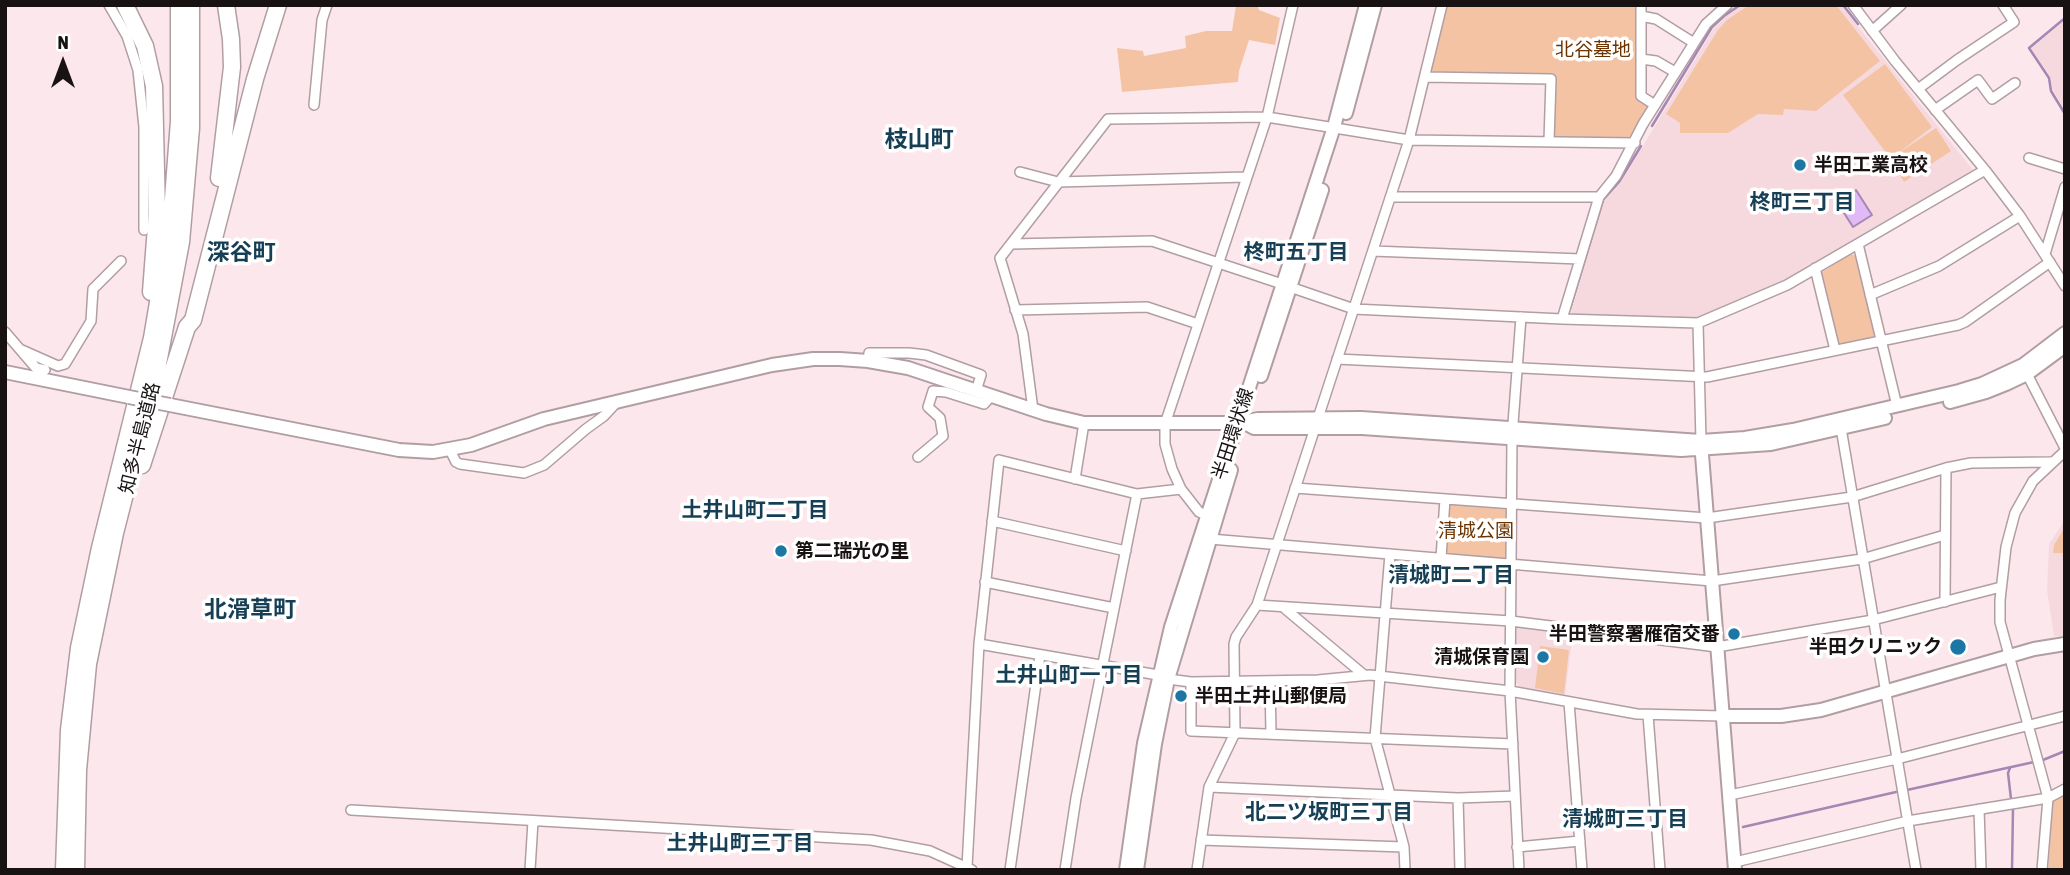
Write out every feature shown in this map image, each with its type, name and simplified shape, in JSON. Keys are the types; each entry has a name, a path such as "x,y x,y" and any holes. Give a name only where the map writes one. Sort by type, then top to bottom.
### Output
{"highway":[{"path":"125,5 139,32 150,63 157,141"},
{"path":"138,5 156,56 158,87 157,214 150,307 141,367 144,373"},
{"name":"知多半島道路","path":"64,870 69,730 79,648 100,548 144,373 171,225 180,121 179,5"},
{"name":"知多半島道路","path":"76,870 78,770 89,664 115,533 157,369 181,242 191,128 191,5"},
{"path":"98,611 187,327 212,219 230,94 232,53 226,5"},
{"path":"187,327 194,320 254,79 278,5"}],"street":[{"path":"109,5 127,36 138,70 144,127 144,230"},
{"path":"314,105 322,20 327,5"},
{"path":"1208,515 1199,512 1181,489 1165,444 1165,424 1267,117 1293,5"},
{"name":"半田環状線","path":"1338,128 1366,5"},
{"name":"半田環状線","path":"1126,870 1143,743 1208,515 1362,60 1375,5"},
{"path":"1197,870 1209,787 1235,733 1236,637 1257,605 1392,197 1442,5"},
{"path":"1641,5 1641,96 1655,104"},
{"path":"1853,5 2020,216 2065,286"},
{"path":"1872,31 1901,5"},
{"path":"1918,89 2014,22 2003,5"},
{"path":"1562,319 1599,197 1616,176 1655,104 1719,7"},
{"path":"1641,16 1656,19 1694,43"},
{"path":"1641,59 1656,61 1675,72"},
{"path":"1425,77 1550,79 1549,141"},
{"path":"1936,110 1978,80 1992,99 2015,83"},
{"path":"1033,410 1023,334 1000,258 1108,119 1267,117 1409,140 1635,143"},
{"path":"2029,158 2065,169"},
{"path":"1011,244 1152,241 1354,309 1698,323 1787,285 1985,170"},
{"path":"1020,173 1058,182 1246,177"},
{"path":"1337,359 1700,378 1965,322 2047,258 2064,191"},
{"path":"1392,197 1599,197"},
{"path":"1870,295 1939,266 2020,216"},
{"path":"1858,244 1897,406"},
{"path":"1373,251 1580,259"},
{"path":"22,350 58,366 65,364 91,321 93,289 121,261"},
{"path":"1815,268 1835,350"},
{"path":"1015,310 1147,306 1198,324"},
{"path":"1519,870 1510,691 1512,432 1521,317"},
{"path":"1698,323 1701,446 1735,866 1908,821 2048,798 2065,789"},
{"path":"5,332 36,368 44,370"},
{"path":"1701,446 1770,435 1959,391 2004,375 2041,354 2065,333"},
{"path":"5,372 416,452 450,450 471,445 544,419 791,362 840,359 908,368 1033,410 1084,423 1241,423 1254,428 1316,423 1362,428 1512,432 1655,449 1771,444 1986,393 2027,374 2065,346"},
{"path":"2027,374 2065,449 2033,481 2015,513 2006,547 2001,587 2000,622 2048,798 2042,870"},
{"path":"918,457 943,436 940,418 928,407 933,391 946,392 984,404 991,396"},
{"path":"450,450 460,464 516,473 534,470 604,416 617,402"},
{"path":"1075,479 1084,423"},
{"name":"半田環状線","path":"1137,870 1163,677 1210,539 1241,423"},
{"path":"1841,428 1916,870"},
{"path":"351,810 871,840 930,851 970,868 979,644 999,460 1137,494 1181,489"},
{"path":"1295,488 1707,518 1852,497 1946,468 1972,463 2051,463"},
{"path":"1945,601 1946,468"},
{"path":"1065,870 1076,798 1137,494"},
{"path":"1441,558 1446,499"},
{"path":"992,521 1126,551"},
{"path":"1210,539 1712,581 1862,559 1945,535"},
{"path":"1390,554 1375,738 1404,848 1405,870"},
{"path":"985,582 1114,608"},
{"path":"1257,605 1511,621 1717,647 1873,620 2001,587"},
{"path":"1283,607 1364,675"},
{"path":"979,644 1191,682 1380,676 1510,691 1647,715 1723,716 1801,714 2034,649 2065,644"},
{"path":"1010,870 1040,655"},
{"path":"1270,681 1271,734"},
{"path":"1191,682 1191,731 1513,744"},
{"path":"1569,702 1582,870"},
{"path":"1647,715 1660,870"},
{"path":"1730,796 1897,759 2065,716"},
{"path":"1209,787 1458,798 1515,796"},
{"path":"1458,798 1460,870"},
{"path":"1979,809 1981,870"},
{"path":"530,870 533,821"},
{"path":"1201,840 1404,848"},
{"path":"1517,847 1580,841"}],"shaded area":[{"name":"半田工業高校","path":"1742,5 1841,5 1973,170 1783,282 1697,318 1573,316 1571,312 1603,203 1621,182 1714,28"},
{"path":"2065,20 2065,110 2052,89 2051,78 2031,48"},
{"path":"1856,190 1872,215 1853,227 1837,202"},
{"path":"2065,520 2065,636 2054,636 2047,590 2049,544"},
{"name":"清城保育園","path":"1519,626 1573,633 1565,695 1520,687 1516,683 1516,628"}],"green space":[{"path":"1236,5 1257,5 1259,10 1280,18 1275,45 1249,40 1238,82 1122,92 1117,48 1143,51 1144,56 1186,48 1185,36 1206,31 1232,31"},
{"name":"北谷墓地","path":"1447,5 1638,5 1639,98 1647,103 1648,107 1632,135 1556,137 1554,75 1434,73 1432,70"},
{"path":"1749,5 1836,5 1880,61 1816,111 1784,109 1783,115 1758,114 1728,133 1680,133 1680,123 1666,114 1718,30 1727,20"},
{"path":"1885,64 1932,127 1897,154 1936,128 1951,151 1904,182 1890,158 1843,95"},
{"path":"1851,254 1856,256 1876,335 1873,339 1840,346 1820,275"},
{"name":"清城公園","path":"1450,504 1506,510 1504,560 1444,552"},
{"path":"2065,527 2065,553 2053,553 2054,545"},
{"path":"1540,646 1569,650 1564,694 1535,688"},
{"path":"2065,793 2065,870 2048,870 2053,801"}],"waterway":[{"path":"1652,126 1712,27 1740,5"},
{"path":"1843,5 1858,24"},
{"path":"2065,18 2029,48 2049,78 2051,91 2065,114"},
{"path":"1570,309 1603,200 1619,182 1641,146"},
{"path":"2043,760 2065,751"},
{"path":"1907,790 2034,762"},
{"path":"2010,768 2008,773 2011,799"},
{"path":"1743,827 1896,792"},
{"path":"2012,870 2013,808"}],"place":[{"name":"半田工業高校","path":"1800,165"},
{"name":"第二瑞光の里","path":"781,551"},
{"name":"半田警察署雁宿交番","path":"1734,634"},
{"name":"半田クリニック","path":"1958,647"},
{"name":"清城保育園","path":"1543,657"},
{"name":"半田土井山郵便局","path":"1181,696"}],"district":[{"name":"枝山町","path":"919,140"},
{"name":"柊町三丁目","path":"1802,202"},
{"name":"柊町五丁目","path":"1296,252"},
{"name":"深谷町","path":"241,253"},
{"name":"土井山町二丁目","path":"755,510"},
{"name":"清城町二丁目","path":"1451,575"},
{"name":"北滑草町","path":"250,610"},
{"name":"土井山町一丁目","path":"1069,675"},
{"name":"北二ツ坂町三丁目","path":"1329,812"},
{"name":"清城町三丁目","path":"1625,819"},
{"name":"土井山町三丁目","path":"740,843"}]}
